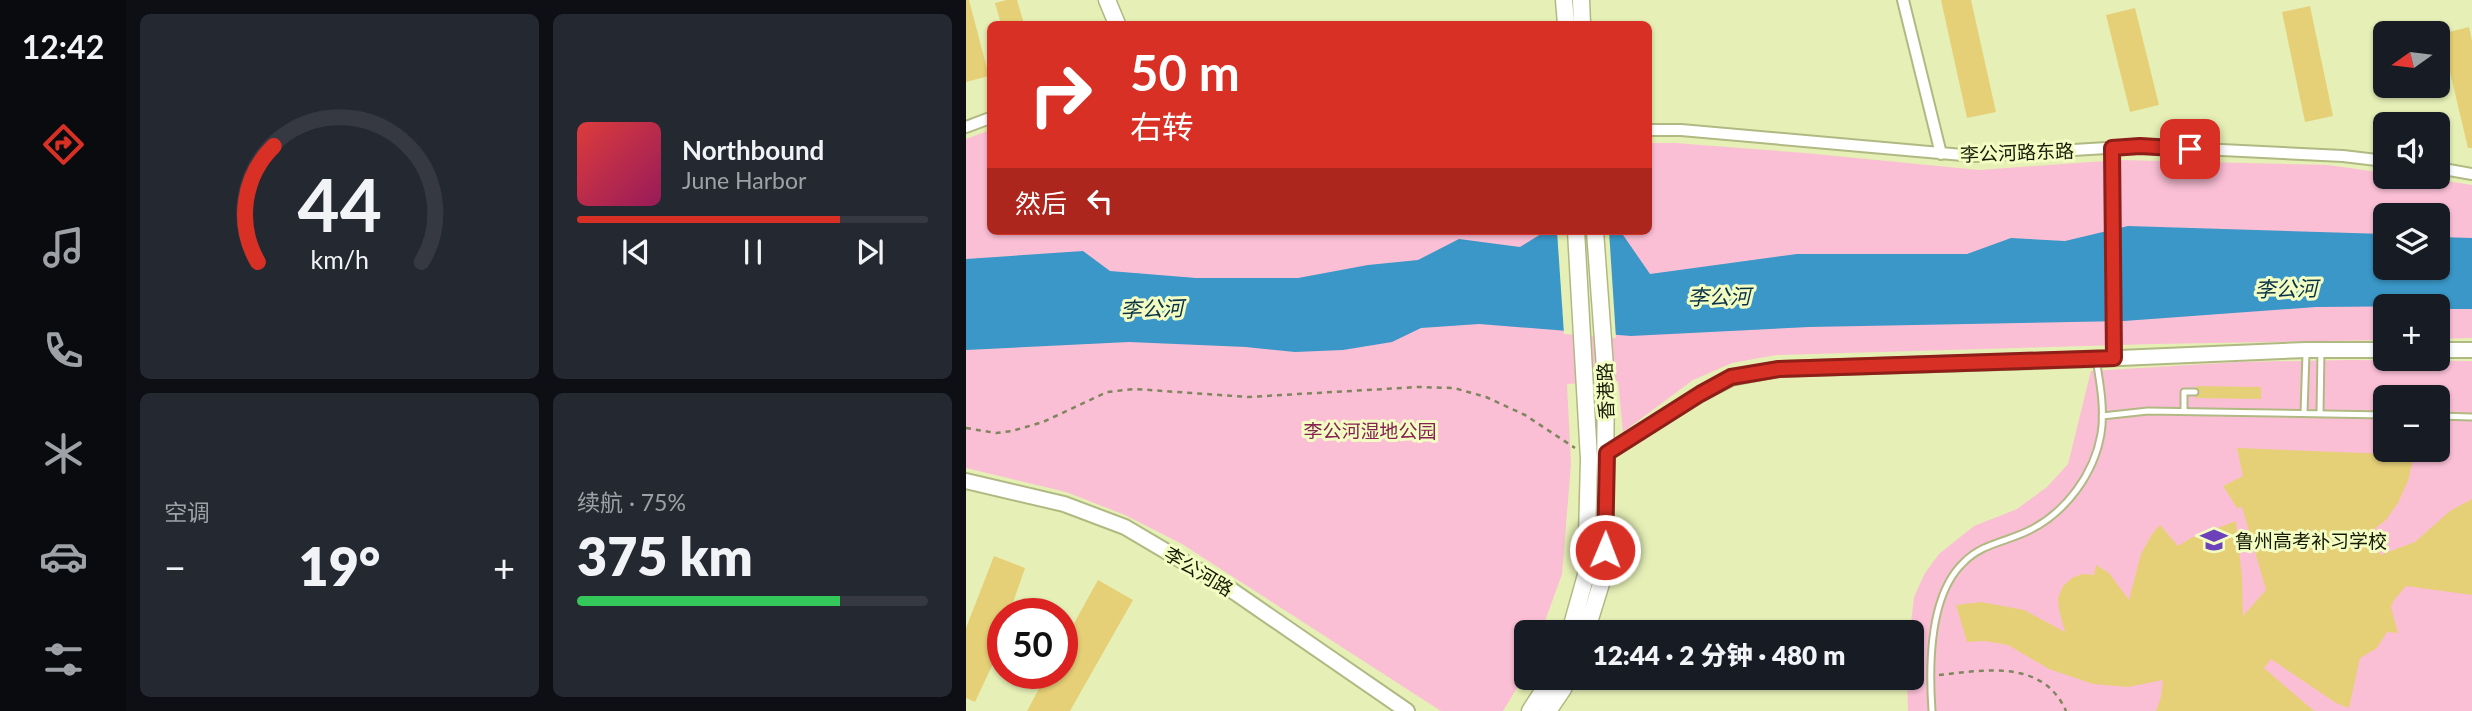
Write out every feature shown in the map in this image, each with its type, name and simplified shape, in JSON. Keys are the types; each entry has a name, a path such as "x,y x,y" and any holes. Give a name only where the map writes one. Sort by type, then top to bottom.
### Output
{"main road":[{"path":"1107,0 1116,21"},
{"path":"1564,0 1566,21"},
{"path":"1581,0 1582,21"},
{"name":"香港路","path":"1573,620 1586,575 1588,458 1576,235"},
{"name":"香港路","path":"1590,620 1604,574 1607,453 1606,381 1595,235"},
{"path":"1530,711 1544,690"},
{"path":"1548,711 1560,690"}],"street":[{"path":"1903,0 1941,154"},
{"path":"966,127 987,119"},
{"name":"李公河路东路","path":"1652,130 1681,130 1974,156 2140,146 2373,160"},
{"path":"2112,148 2114,358"},
{"path":"2450,170 2472,174"},
{"path":"1607,453 1731,377 1779,369 2373,349"},
{"path":"2450,350 2472,350"},
{"name":"李公河路","path":"966,481 1064,504 1125,527 1230,589 1407,711"}],"lane":[{"path":"2304,413 2313,349"},
{"path":"2313,349 2320,413"},
{"path":"1933,711 1931,676 1937,614 1952,576 1977,551 2032,529 2051,517 2070,499 2086,478 2096,455 2101,433 2102,416 2096,359"},
{"path":"2184,411 2184,392 2195,392"},
{"path":"2102,416 2148,411 2373,415"},
{"path":"2450,416 2472,417"}],"path":[{"path":"966,428 996,433 1013,431 1043,422 1107,392 1135,389 1248,397 1419,387 1454,388 1486,397 1525,415 1588,458"},
{"path":"1931,676 2001,669 2020,672 2040,680 2053,690 2066,711"}],"green space":[{"name":"李公河湿地公园","path":"987,131 987,235 1652,235 1652,143 1805,153 1979,170 2119,160 2328,165 2373,171 2373,189 2450,189 2450,182 2472,185 2472,338 2450,339 2450,294 2373,294 2373,340 1776,355 1732,363 1693,380 1623,432 1618,381 1567,384 1571,464 1562,574 1545,620 1514,620 1516,690 1503,711 1441,711 1182,544 1125,515 1066,492 966,468 966,139"},
{"name":"鲁州高考补习学校","path":"2349,360 2373,360 2373,371 2450,371 2450,361 2472,361 2472,711 1908,711 1907,690 1924,690 1924,620 1911,620 1914,597 1925,573 1939,554 1974,526 2017,509 2047,487 2068,464 2091,371 2238,362"}],"water":[{"name":"李公河","path":"2128,226 2373,234 2373,280 2450,280 2450,237 2472,238 2472,309 2450,309 2450,294 2373,294 2373,307 2316,307 2124,321 1809,327 1631,336 1479,324 1421,328 1392,342 1343,350 1295,352 1129,342 966,350 966,259 1083,251 1110,271 1196,278 1298,278 1368,265 1418,260 1459,239 1520,247 1539,235 1623,235 1650,274 1797,254 1967,254 2011,238 2065,241"}],"pier":[{"path":"1557,235 1609,235 1616,338 1564,334"}],"building":[{"path":"966,0 969,0 987,77 966,82"},
{"path":"1017,0 1023,21 1000,21 995,3"},
{"path":"1941,0 1971,0 1996,112 1967,118"},
{"path":"2310,6 2333,116 2305,122 2282,12"},
{"path":"2135,8 2159,105 2130,112 2106,15"},
{"path":"2469,27 2472,41 2472,148 2468,148 2450,72 2450,32"},
{"path":"2196,386 2261,387 2261,399 2195,398 2200,393"},
{"path":"2237,448 2373,453 2373,462 2412,462 2408,481 2398,503 2386,520 2373,530 2380,555 2415,542 2450,511 2472,499 2472,595 2406,586 2391,607 2398,633 2387,632 2377,648 2360,658 2349,708 2336,703 2271,659 2264,668 2314,711 2156,711 2163,680 2128,687 2093,684 2049,669 2008,645 1985,641 1967,642 1956,605 1981,602 2024,610 2065,632 2058,598 2063,586 2082,574 2094,575 2096,565 2109,573 2129,600 2141,554 2160,525 2178,546 2191,538 2236,521 2243,616 2266,590 2242,507 2237,508 2223,486 2243,476"},
{"path":"994,556 1025,568 1015,598 987,598 987,676 975,702 966,698 966,628"},
{"path":"1098,580 1133,600 1070,711 1027,711 1039,689 1078,689 1078,616"}],"place":[{"name":"鲁州高考补习学校","path":"2214,540"}],"route":[{"path":"1605,550 1607,453 1731,377 1779,369 2114,358 2112,148 2140,146 2190,149"}]}
